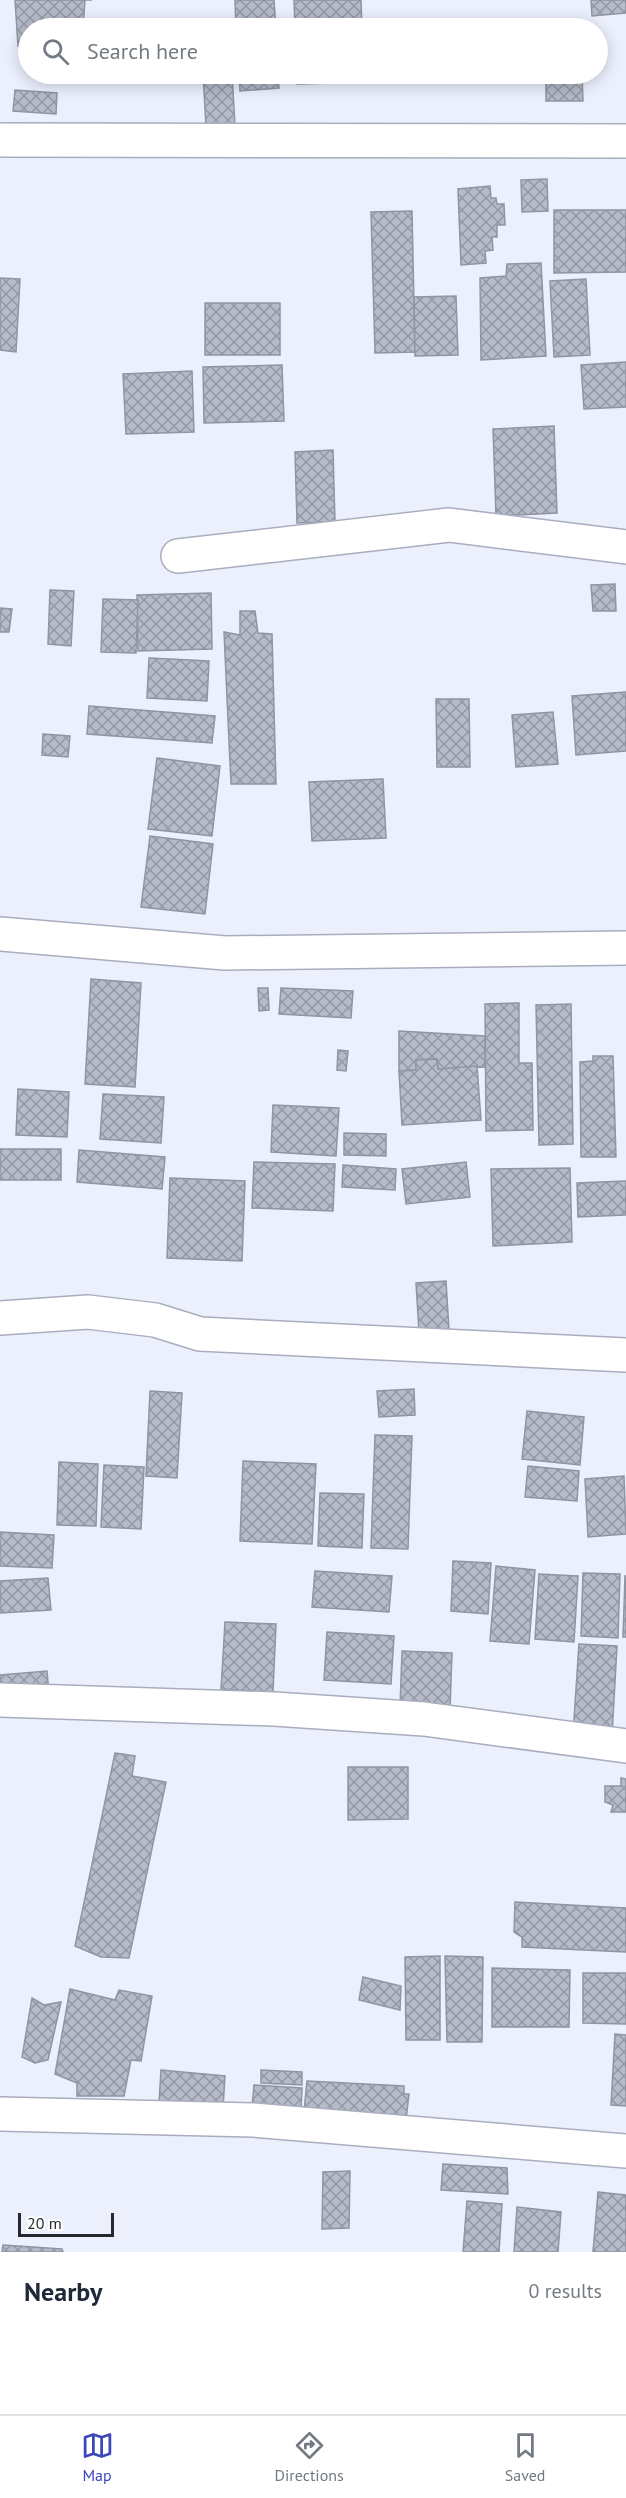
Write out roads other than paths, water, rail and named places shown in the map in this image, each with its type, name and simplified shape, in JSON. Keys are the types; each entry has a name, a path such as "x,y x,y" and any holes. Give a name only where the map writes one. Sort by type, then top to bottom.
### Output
{"street":[{"path":"0,140 626,141"},
{"path":"178,556 449,525 626,547"},
{"path":"0,934 225,953 626,948"},
{"path":"0,1318 88,1312 155,1320 200,1334 626,1355"},
{"path":"0,1700 251,1708 424,1719 626,1746"},
{"path":"0,2114 253,2120 626,2151"}]}
